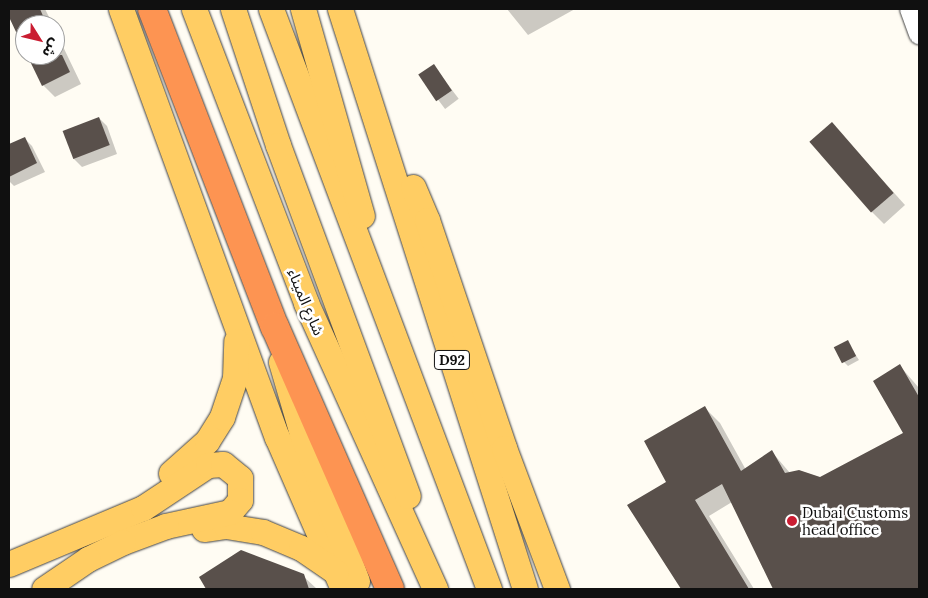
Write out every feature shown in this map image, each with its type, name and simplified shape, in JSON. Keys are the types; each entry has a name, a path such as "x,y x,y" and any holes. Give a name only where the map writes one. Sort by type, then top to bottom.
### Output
{"highway":[{"path":"152,9 275,327 390,589"}],"main road":[{"path":"121,9 277,437 340,581"},
{"name":"شارع الميناء","path":"194,9 306,303 433,586"},
{"path":"233,9 278,145 397,462 433,586"},
{"path":"271,9 327,128"},
{"path":"303,9 327,128 381,301 489,589"},
{"name":"D92","path":"340,9 356,67 380,131 525,589"},
{"path":"380,131 406,174 427,220 494,421 557,589"},
{"path":"9,583 9,565 86,531 174,471 213,433 232,391 236,323"},
{"path":"275,327 293,406 360,589"},
{"path":"44,589 88,559 136,537 166,526 230,512 240,500 242,485 230,467 208,465 143,508 102,528 86,531"},
{"path":"60,589 162,539 226,526 257,531 288,542 340,581"}],"street":[{"path":"910,9 919,34"}],"building":[{"path":"9,9 40,9 43,15 15,15 15,30 9,17"},
{"path":"65,61 70,72 42,86 32,65 65,65"},
{"path":"434,64 452,91 436,101 418,75"},
{"path":"99,117 110,145 73,159 63,131"},
{"path":"832,122 894,193 871,213 809,142"},
{"path":"25,137 37,163 9,177 9,144"},
{"path":"848,340 856,356 842,363 834,347"},
{"path":"900,364 919,397 919,589 773,589 722,484 695,500 749,589 681,589 627,505 666,482 644,441 705,406 741,471 772,450 785,473 799,470 820,477 903,433 873,381"},
{"path":"241,550 304,574 309,589 206,589 199,577"}],"place":[{"name":"Dubai Customs head office","path":"792,521"}]}
